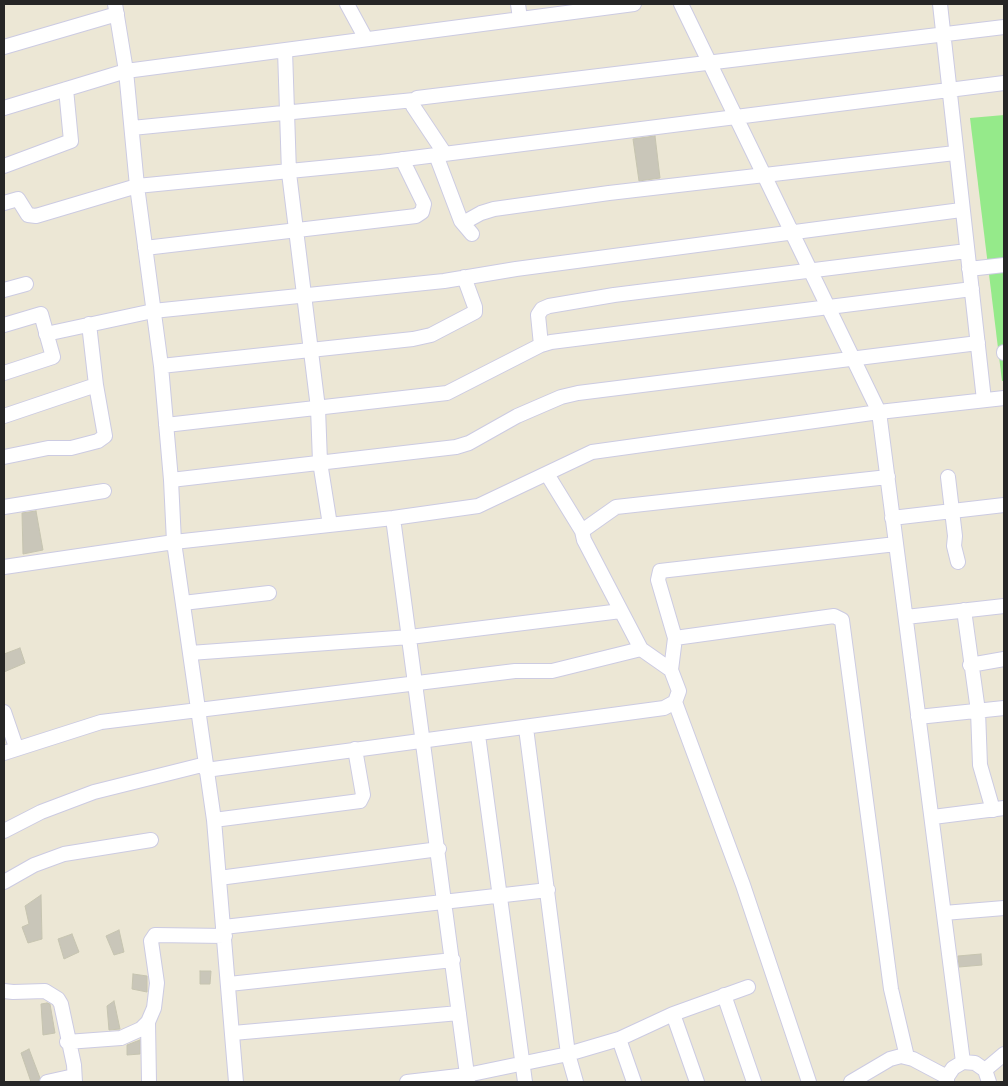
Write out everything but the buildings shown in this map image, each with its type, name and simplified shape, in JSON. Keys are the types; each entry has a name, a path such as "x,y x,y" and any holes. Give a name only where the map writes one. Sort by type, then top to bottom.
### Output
{"street":[{"path":"347,4 366,39"},
{"path":"518,4 520,19"},
{"path":"4,108 126,71 634,4"},
{"path":"681,4 712,63 879,412 918,717 933,817 963,1062"},
{"path":"940,4 961,210 970,269 984,400"},
{"path":"4,47 116,9 126,71 137,186 161,366 171,480 174,542 214,820 236,1082"},
{"path":"132,128 287,111 414,100 1004,26"},
{"path":"284,50 289,171 318,408 320,462 330,525"},
{"path":"4,203 18,199 28,216 36,216 137,186 402,159 1004,83"},
{"path":"4,166 71,141 66,89"},
{"path":"414,100 413,106 441,154 463,223 472,234"},
{"path":"463,223 481,213 494,209 955,153"},
{"path":"145,248 296,232 416,216 422,212 424,204 402,159"},
{"path":"46,334 153,311 464,277 961,210"},
{"path":"541,345 538,316 542,309 549,306 614,295 967,251"},
{"path":"970,269 1004,265"},
{"path":"161,366 413,339 442,331 474,312 475,307 464,277"},
{"path":"4,290 26,284"},
{"path":"166,425 447,393 541,345 828,305 972,289"},
{"path":"4,325 41,314 53,357 4,373"},
{"path":"4,457 48,448 71,448 103,438 105,433 96,385 89,324"},
{"path":"171,480 456,447 470,443 525,412 561,397 578,393 978,343"},
{"path":"4,416 96,385"},
{"path":"4,567 174,542 393,518 478,506 592,452 879,412 1004,398"},
{"path":"546,474 582,531 584,540 641,649 671,670"},
{"path":"582,531 616,507 888,477"},
{"path":"948,477 955,536 954,546 958,562"},
{"path":"4,506 104,490"},
{"path":"892,518 1004,505"},
{"path":"393,518 422,739 439,849 468,1079"},
{"path":"809,1082 743,885 675,702 679,691 671,670 675,638 657,576 660,571 896,544"},
{"path":"183,603 269,593"},
{"path":"906,617 1004,606"},
{"path":"933,817 999,809 980,765 978,711 964,610"},
{"path":"190,653 410,637 621,611"},
{"path":"675,638 834,616 842,620 891,989 907,1057"},
{"path":"4,712 10,750 101,722 515,671 552,671 641,649"},
{"path":"970,664 1004,659"},
{"path":"4,832 41,812 94,792 206,767 422,739 478,735 664,708 675,702"},
{"path":"918,717 1004,708"},
{"path":"526,728 568,1054 576,1082"},
{"path":"478,735 525,1082"},
{"path":"214,820 360,801 362,795 355,749"},
{"path":"4,882 34,865 64,854 151,840"},
{"path":"219,878 439,849"},
{"path":"67,1042 121,1038 141,1029 148,1022 154,1008 157,983 151,941 154,937 224,931 548,890"},
{"path":"944,913 1004,908"},
{"path":"229,984 453,960"},
{"path":"407,1082 468,1079 568,1054 619,1039 673,1014 748,987"},
{"path":"4,991 45,991 55,996 61,1004 75,1079 47,1082"},
{"path":"724,995 754,1082"},
{"path":"232,1033 459,1013"},
{"path":"673,1014 697,1082"},
{"path":"148,1022 149,1082"},
{"path":"619,1039 634,1082"},
{"path":"851,1082 890,1059 901,1056 907,1057 947,1080 954,1068 963,1062 975,1063 987,1076 1004,1054"}],"green space":[{"path":"1004,115 1004,381 1002,381 970,118"}]}
